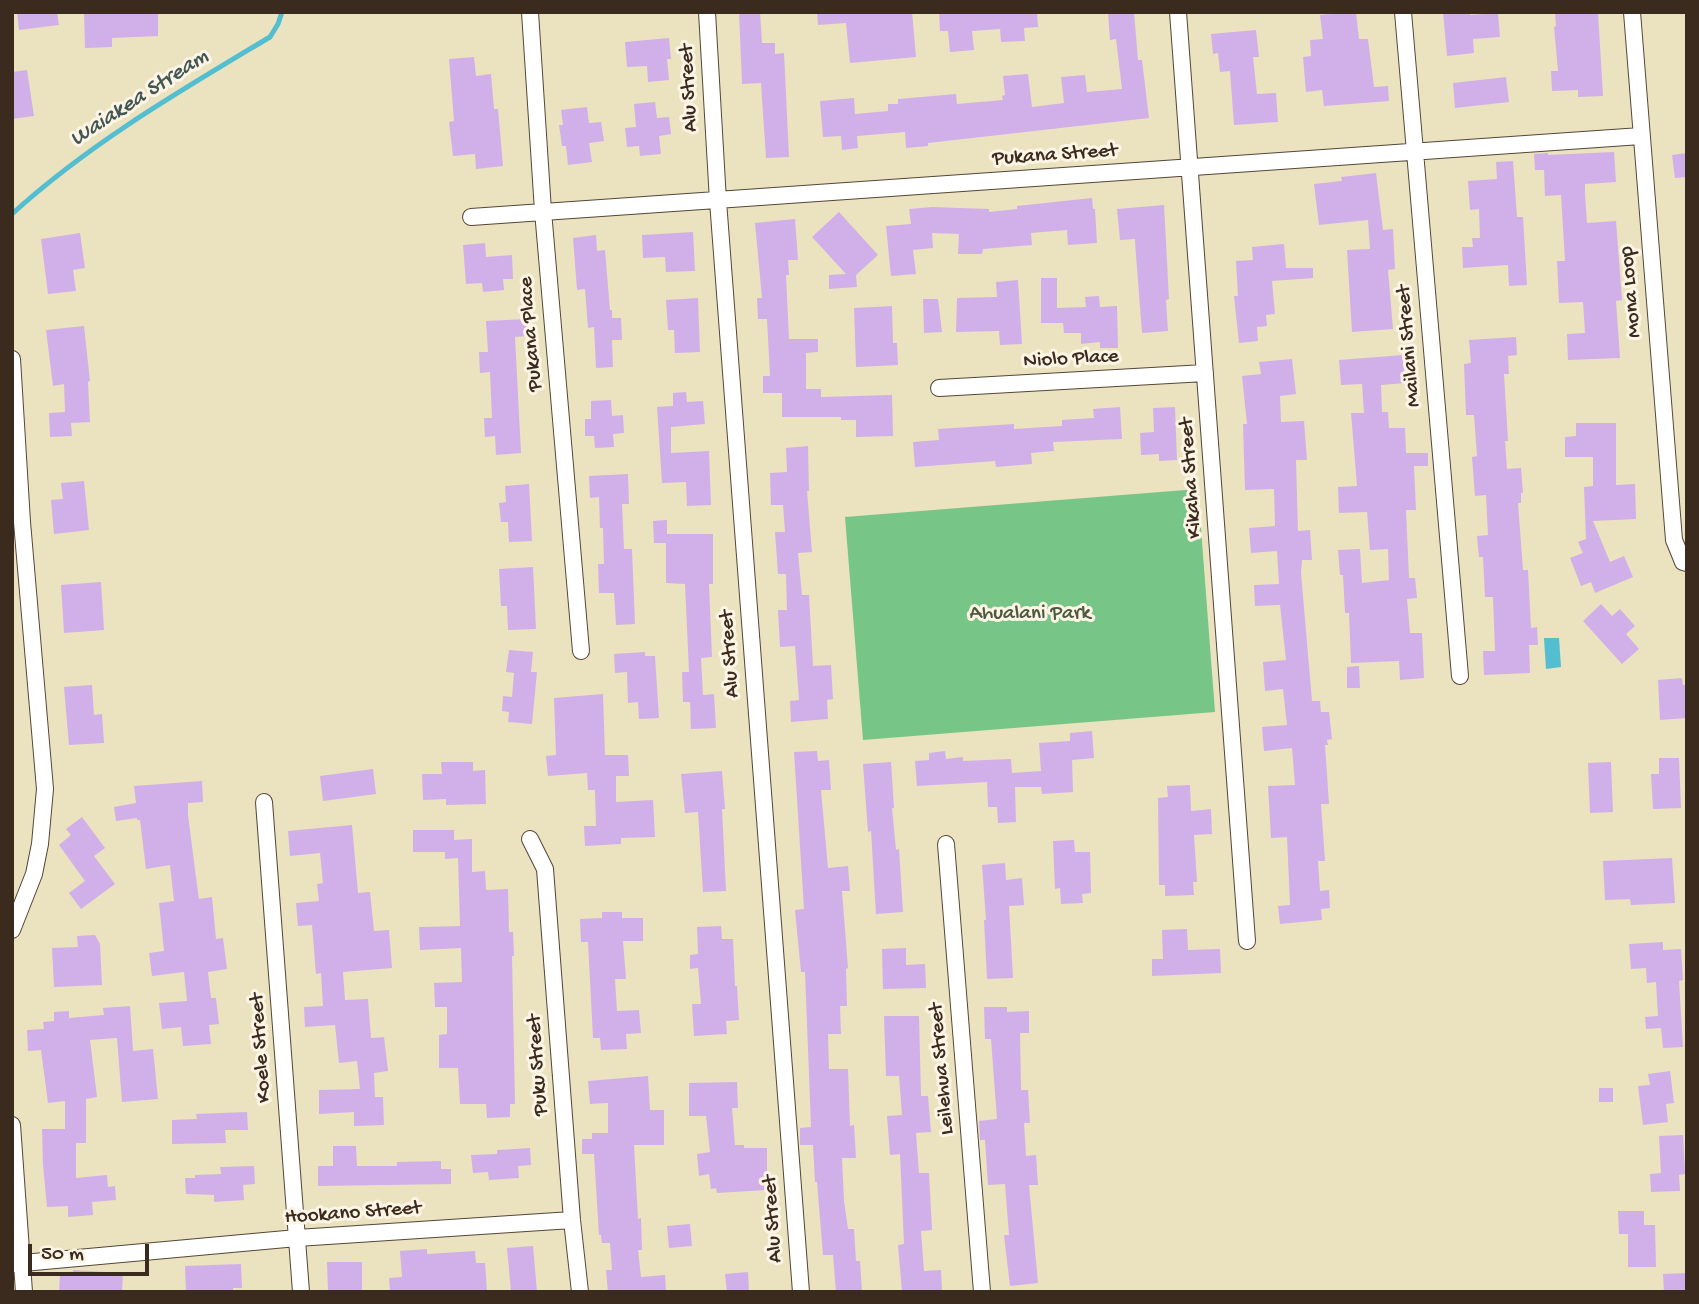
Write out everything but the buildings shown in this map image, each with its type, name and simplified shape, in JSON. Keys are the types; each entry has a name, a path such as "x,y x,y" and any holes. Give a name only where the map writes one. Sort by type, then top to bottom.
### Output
{"street":[{"name":"Pukana Place","path":"530,12 542,211 581,651"},
{"name":"Alu Street","path":"707,12 718,201 801,1292"},
{"name":"Kikaha Street","path":"1178,12 1247,941"},
{"name":"Mailani Street","path":"1403,12 1460,676"},
{"name":"Mona Loop","path":"1632,12 1674,540 1683,562 1687,563"},
{"name":"Pukana Street","path":"471,217 1641,136"},
{"path":"12,359 22,522 45,789 40,844 34,874 12,930"},
{"name":"Niolo Place","path":"939,388 1205,373"},
{"name":"Koele Street","path":"264,802 301,1292"},
{"name":"Puku Street","path":"530,839 545,869 580,1292"},
{"name":"Leilehua Street","path":"946,844 982,1292"},
{"path":"12,1125 17,1264 24,1292"},
{"name":"Hookano Street","path":"17,1264 297,1238 572,1220"}],"green space":[{"name":"Ahualani Park","path":"1198,489 1215,712 863,740 845,517"}],"water":[{"path":"1544,638 1559,638 1561,667 1546,669"}],"waterway":[{"name":"Waiakea Stream","path":"12,214 104,141 270,37 282,12"}]}
